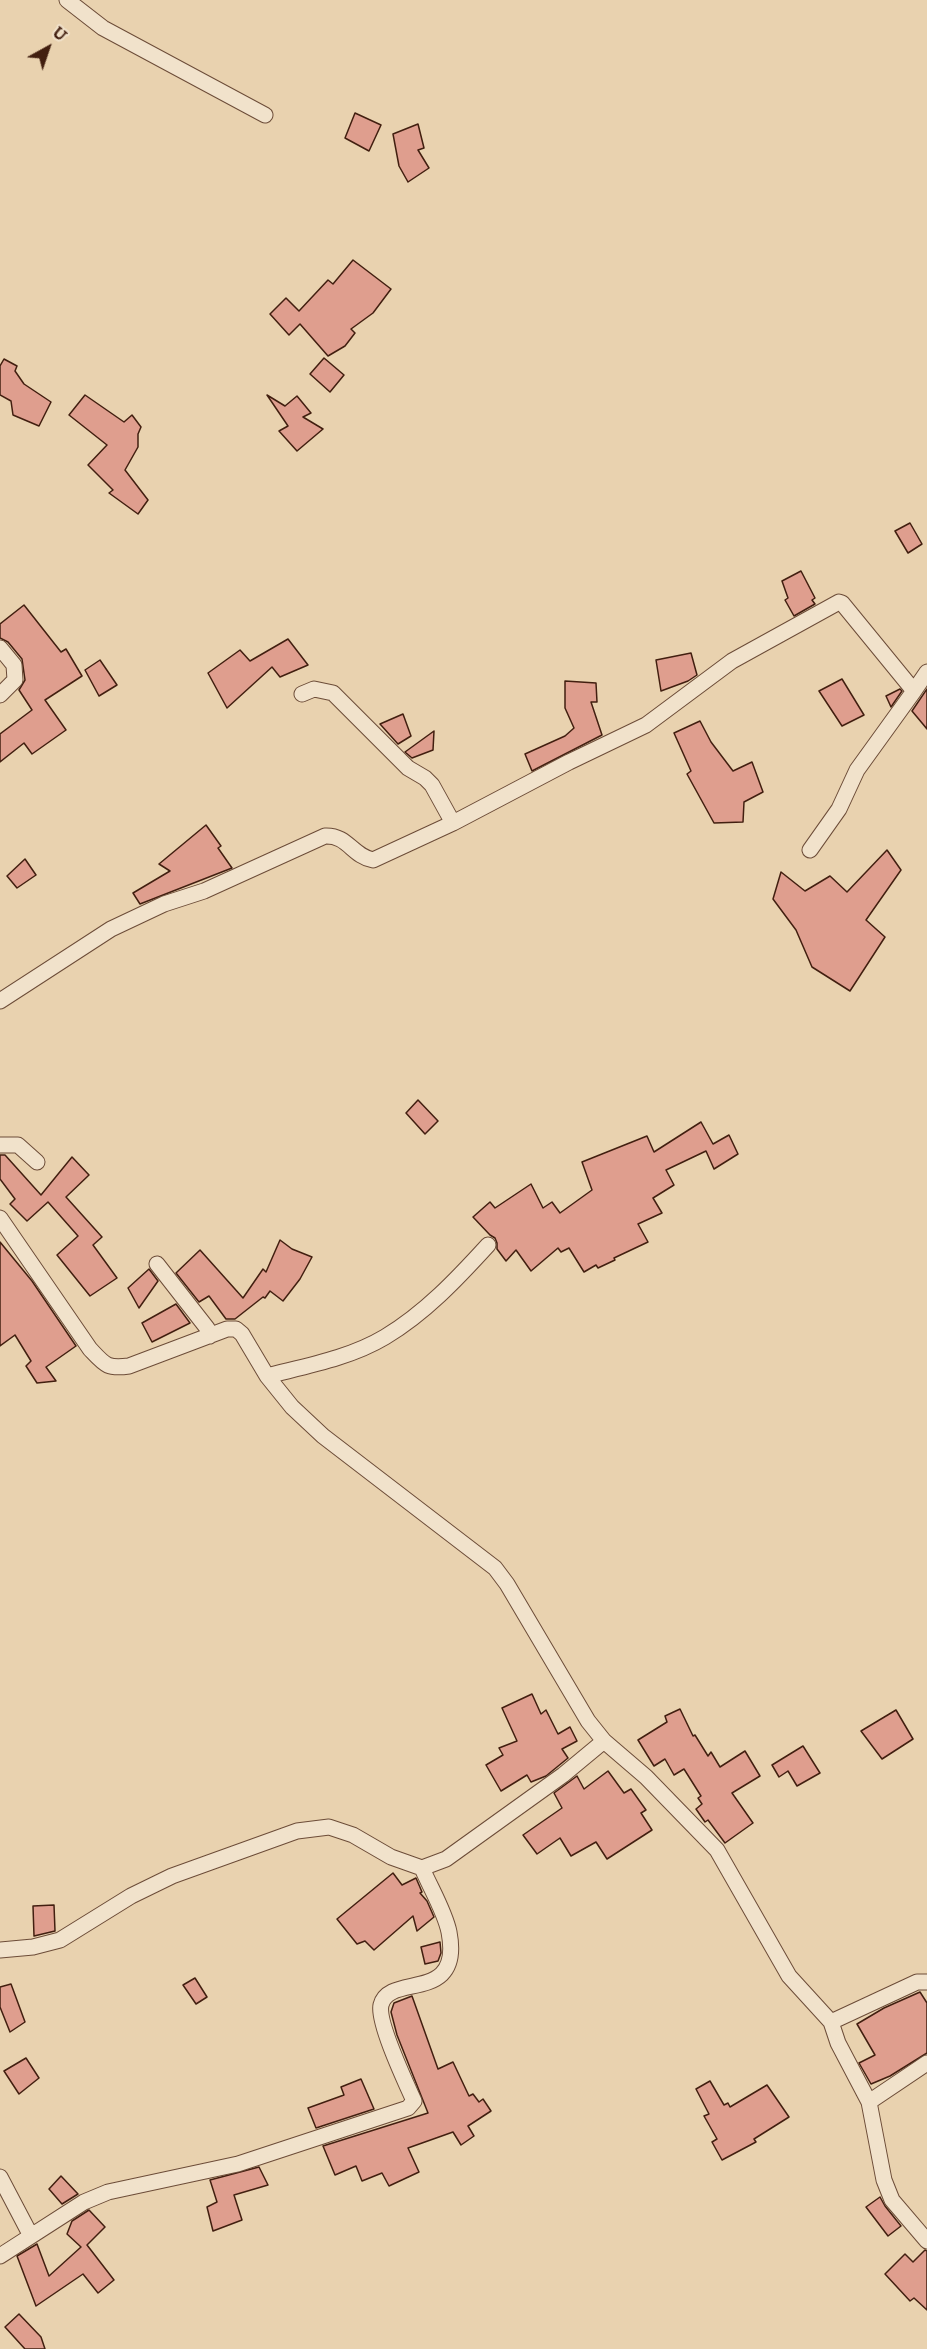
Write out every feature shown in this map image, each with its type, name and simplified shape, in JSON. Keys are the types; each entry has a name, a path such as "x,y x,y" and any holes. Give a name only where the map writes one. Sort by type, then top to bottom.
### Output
{"street":[{"path":"67,0 102,28 265,115"},
{"path":"0,1001 111,929 164,904 204,891 325,836 341,838 360,856 374,860 453,823 568,762 646,725 732,661 808,621 836,602 842,603 914,691"},
{"path":"0,648 14,665 15,680 0,695"},
{"path":"810,850 838,809 857,770 927,672"},
{"path":"302,694 314,689 333,693 408,768 432,785 453,823"},
{"path":"0,1145 16,1144 37,1162"},
{"path":"0,1218 90,1349 105,1365 116,1368 129,1366 227,1329 236,1329 242,1334 267,1376 292,1407 322,1436 413,1503 495,1568 507,1584 588,1721 604,1741 646,1777 717,1850 789,1976 831,2022 838,2043 869,2102 884,2180 892,2200 927,2241"},
{"path":"267,1376 337,1358 384,1337 449,1287 488,1245"},
{"path":"157,1264 207,1328 210,1336"},
{"path":"0,1950 33,1947 60,1940 131,1896 172,1876 297,1831 329,1827 353,1835 391,1857 422,1868 446,1860 562,1775 604,1741"},
{"path":"0,2256 84,2202 108,2192 238,2164 412,2105 414,2101 395,2058 380,2012 381,2003 389,1994 434,1980 444,1973 447,1967 450,1946 448,1930 422,1868"},
{"path":"831,2022 917,1982 927,1982"},
{"path":"869,2102 927,2063"},
{"path":"0,2177 31,2236"}],"building":[{"path":"355,113 381,125 369,151 345,138"},
{"path":"418,124 424,148 418,150 429,168 408,182 399,166 393,134"},
{"path":"353,260 391,289 373,313 351,329 355,333 345,346 328,356 300,324 289,335 270,314 286,298 299,311 328,280 333,284"},
{"path":"324,358 344,375 330,392 310,374"},
{"path":"4,359 17,366 15,371 24,384 51,402 39,426 13,415 11,401 0,395 0,366"},
{"path":"85,395 124,422 132,415 141,427 138,434 138,447 125,470 148,500 138,514 109,493 113,490 88,465 107,445 69,415"},
{"path":"267,395 285,406 297,396 311,413 303,417 323,429 297,451 279,431 288,426"},
{"path":"910,523 922,544 908,553 895,531"},
{"path":"801,571 815,598 812,600 815,604 794,616 785,600 788,598 782,581"},
{"path":"24,605 61,652 66,649 82,676 45,700 66,730 32,754 24,743 0,762 0,734 32,710 19,690 25,680 22,659 8,642 0,638 0,624"},
{"path":"288,639 308,665 280,677 272,667 227,708 208,673 240,650 250,661"},
{"path":"691,653 697,675 688,681 661,691 656,660"},
{"path":"100,660 117,685 99,696 85,670"},
{"path":"842,679 864,715 842,726 819,691"},
{"path":"565,681 596,683 597,702 591,702 602,735 532,771 525,754 565,736 574,728 565,708"},
{"path":"900,689 902,691 891,707 886,696"},
{"path":"927,689 927,729 912,711"},
{"path":"403,714 411,736 398,744 380,724"},
{"path":"700,721 711,742 733,771 752,762 763,792 744,802 743,822 714,823 687,774 691,771 674,733"},
{"path":"434,731 433,750 412,758 405,752"},
{"path":"206,825 221,846 218,848 232,868 140,904 133,893 170,871 159,864"},
{"path":"887,850 901,870 866,920 885,937 850,991 812,967 796,930 773,899 781,872 805,891 830,876 847,892"},
{"path":"25,859 36,875 17,888 7,876"},
{"path":"418,1100 438,1121 425,1134 406,1113"},
{"path":"701,1122 713,1144 729,1135 738,1154 714,1169 706,1151 666,1170 674,1185 653,1198 662,1213 638,1224 648,1242 598,1268 596,1265 584,1272 569,1248 561,1252 558,1248 531,1271 516,1250 506,1261 497,1249 495,1238 473,1217 490,1202 495,1208 531,1184 543,1208 552,1202 560,1213 592,1190 582,1162 647,1136 654,1152"},
{"path":"0,1155 5,1155 41,1195 72,1157 89,1175 66,1197 102,1237 93,1245 117,1278 90,1296 57,1255 78,1236 48,1202 27,1221 10,1204 15,1199 0,1179"},
{"path":"280,1240 292,1249 312,1257 300,1279 283,1301 270,1291 265,1298 263,1297 235,1319 226,1319 209,1296 199,1302 176,1273 200,1250 243,1298 263,1269 266,1272"},
{"path":"0,1242 32,1281 76,1346 46,1367 56,1381 37,1383 26,1366 31,1361 15,1335 0,1346"},
{"path":"149,1269 158,1281 139,1308 128,1288"},
{"path":"176,1304 190,1323 152,1342 142,1323"},
{"path":"532,1694 541,1714 546,1710 558,1734 570,1727 577,1741 562,1749 568,1758 546,1776 531,1782 527,1775 501,1791 486,1765 503,1755 499,1748 517,1741 502,1708"},
{"path":"680,1709 693,1736 695,1735 708,1756 711,1752 720,1767 745,1751 760,1776 732,1793 753,1823 725,1843 708,1820 705,1822 696,1809 702,1804 698,1798 701,1796 684,1769 674,1775 665,1759 654,1766 638,1740 667,1722 665,1716"},
{"path":"896,1710 913,1739 882,1759 861,1731"},
{"path":"803,1746 820,1773 797,1786 788,1771 779,1777 772,1765"},
{"path":"608,1771 624,1793 631,1789 646,1810 641,1813 652,1830 607,1859 596,1842 571,1856 560,1838 537,1854 523,1835 562,1808 554,1793 577,1776 584,1789"},
{"path":"393,1873 402,1885 416,1878 422,1892 420,1893 427,1901 434,1917 417,1931 413,1916 374,1950 365,1941 357,1944 337,1919"},
{"path":"54,1905 55,1931 34,1936 33,1906"},
{"path":"440,1942 441,1953 438,1961 425,1964 421,1947"},
{"path":"195,1978 207,1997 196,2004 183,1985"},
{"path":"11,1984 25,2022 10,2032 0,2007 0,1987"},
{"path":"920,1992 927,2003 927,2053 890,2076 871,2084 859,2063 875,2055 857,2024 884,2008"},
{"path":"412,1996 438,2069 453,2062 469,2096 473,2094 479,2102 483,2099 491,2111 468,2126 474,2136 461,2145 453,2132 408,2148 419,2172 389,2186 382,2173 362,2181 356,2166 335,2175 323,2146 428,2113 397,2035 391,2012 394,2003"},
{"path":"26,2058 39,2078 19,2094 4,2071"},
{"path":"361,2079 374,2109 316,2128 308,2108 344,2095 341,2087"},
{"path":"710,2081 724,2105 728,2103 730,2107 767,2085 789,2117 754,2139 756,2142 722,2160 712,2142 717,2139 704,2116 709,2114 696,2089"},
{"path":"259,2167 268,2185 234,2195 242,2220 213,2231 207,2207 217,2202 210,2180"},
{"path":"61,2176 78,2194 62,2204 49,2189"},
{"path":"880,2197 901,2226 888,2236 866,2207"},
{"path":"89,2210 105,2227 87,2245 114,2280 98,2293 83,2274 36,2306 17,2256 37,2244 49,2276 81,2247 67,2234 72,2221"},
{"path":"925,2250 927,2251 927,2310 914,2298 910,2301 885,2274 905,2254 913,2262"},
{"path":"19,2314 41,2337 45,2349 25,2349 5,2327"}]}
